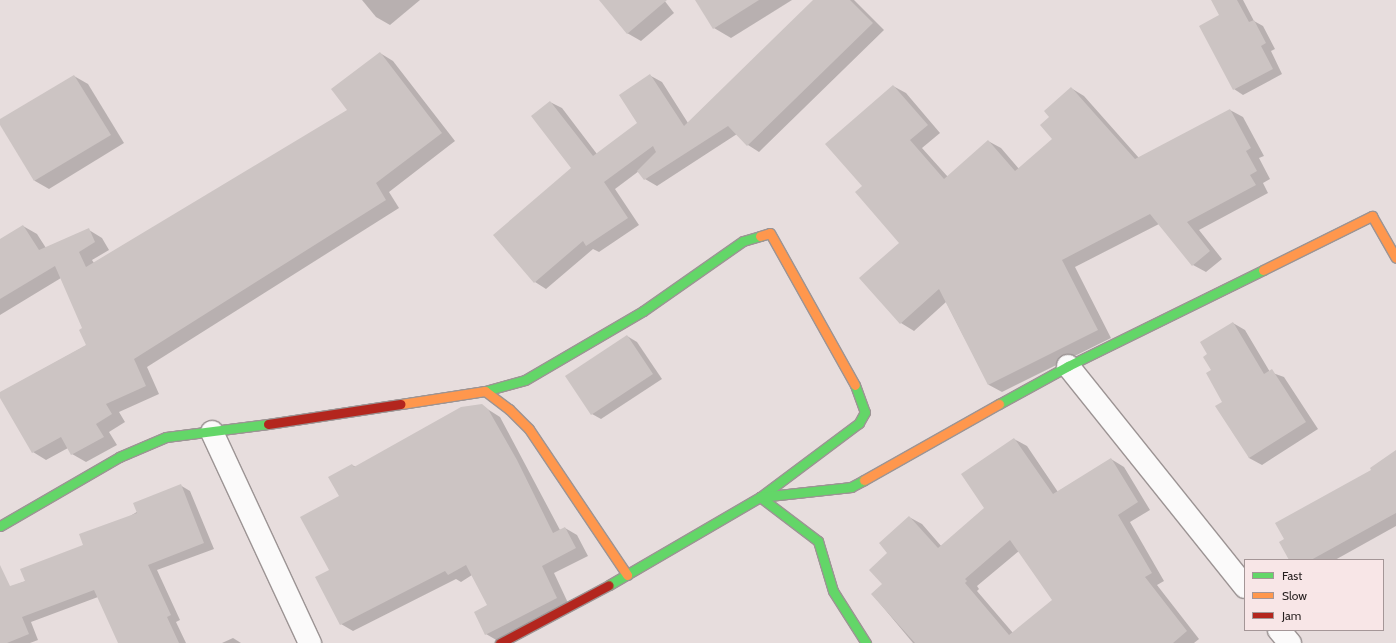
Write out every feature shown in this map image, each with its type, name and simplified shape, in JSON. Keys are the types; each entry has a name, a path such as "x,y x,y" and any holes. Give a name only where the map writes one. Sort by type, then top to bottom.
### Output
{"street":[{"path":"760,497 851,487 1068,366 1372,216 1396,258"},
{"path":"0,526 119,457 166,437 212,432 485,390 525,380 643,311 743,241 770,233 845,364 864,405 864,412 860,423 760,497 627,575 500,643"},
{"path":"1068,366 1244,586"},
{"path":"485,390 509,408 529,429 627,575"},
{"path":"212,432 310,643"},
{"path":"760,497 818,540 833,591 866,643"},
{"path":"1280,631 1290,643"}],"building":[{"path":"599,0 667,0 627,34"},
{"path":"695,0 759,0 713,29"},
{"path":"813,0 850,0 873,23 747,146 728,126 644,180 637,171 656,152 653,146 604,182 628,218 586,246 583,241 534,283 493,235 571,168 531,116 550,101 593,156 637,123 619,95 650,74 684,126"},
{"path":"1211,0 1237,0 1249,22 1254,20 1266,43 1261,46 1273,69 1233,90 1199,26 1219,15"},
{"path":"380,52 442,133 376,183 386,200 134,359 146,386 106,404 112,414 96,424 104,437 71,455 61,437 32,453 0,398 0,392 86,345 79,330 82,328 55,266 0,299 0,239 23,225 39,250 89,228 95,242 79,252 86,267 347,110 331,89"},
{"path":"74,75 111,135 34,181 0,125 0,119"},
{"path":"893,85 928,125 910,140 944,179 988,140 1015,171 1052,139 1040,125 1049,117 1044,111 1071,87 1135,159 1230,109 1251,148 1246,151 1257,171 1250,175 1256,185 1187,222 1210,251 1192,266 1150,214 1062,260 1098,330 988,385 939,289 900,324 859,278 899,243 855,192 862,186 825,144"},
{"path":"1233,322 1264,374 1272,369 1306,422 1249,458 1215,406 1222,402 1206,373 1211,370 1203,357 1207,354 1200,342"},
{"path":"627,335 653,374 591,415 565,376"},
{"path":"482,404 488,409 517,460 553,533 565,527 576,548 542,566 557,598 485,635 474,612 487,605 466,565 448,575 445,571 340,625 315,577 329,570 300,517 339,496 328,477 352,464 354,467 461,407"},
{"path":"1014,438 1053,494 1111,458 1138,502 1118,515 1152,573 1145,577 1187,631 1173,643 915,643 871,594 882,584 869,570 887,553 879,543 909,516 938,548 984,508 961,474","holes":["1010,540 1052,600 1009,635 965,583 967,581 965,579"]},
{"path":"1396,450 1396,513 1313,559 1288,559 1279,542 1284,539 1275,523 1371,470 1370,468"},
{"path":"181,484 204,543 148,565 171,615 167,617 179,643 118,643 94,590 22,617 29,634 7,643 0,643 0,565 10,586 25,581 20,569 83,545 79,534 137,513 133,503"}],"traffic: fast":[{"path":"485,391 525,380 643,311 743,241 760,236"},
{"path":"999,404 1068,366 1263,270"},
{"path":"855,385 865,412 859,423 760,497 818,541 833,591 866,643"},
{"path":"0,526 119,457 166,437 268,424"},
{"path":"609,585 760,497 851,487 864,480"}],"traffic: slow":[{"path":"1263,270 1372,216 1396,258"},
{"path":"760,236 770,233 855,385"},
{"path":"401,404 485,391 509,409 529,429 627,575"},
{"path":"864,480 999,404"}],"traffic: jam":[{"path":"268,424 401,404"},
{"path":"500,643 609,585"}]}
